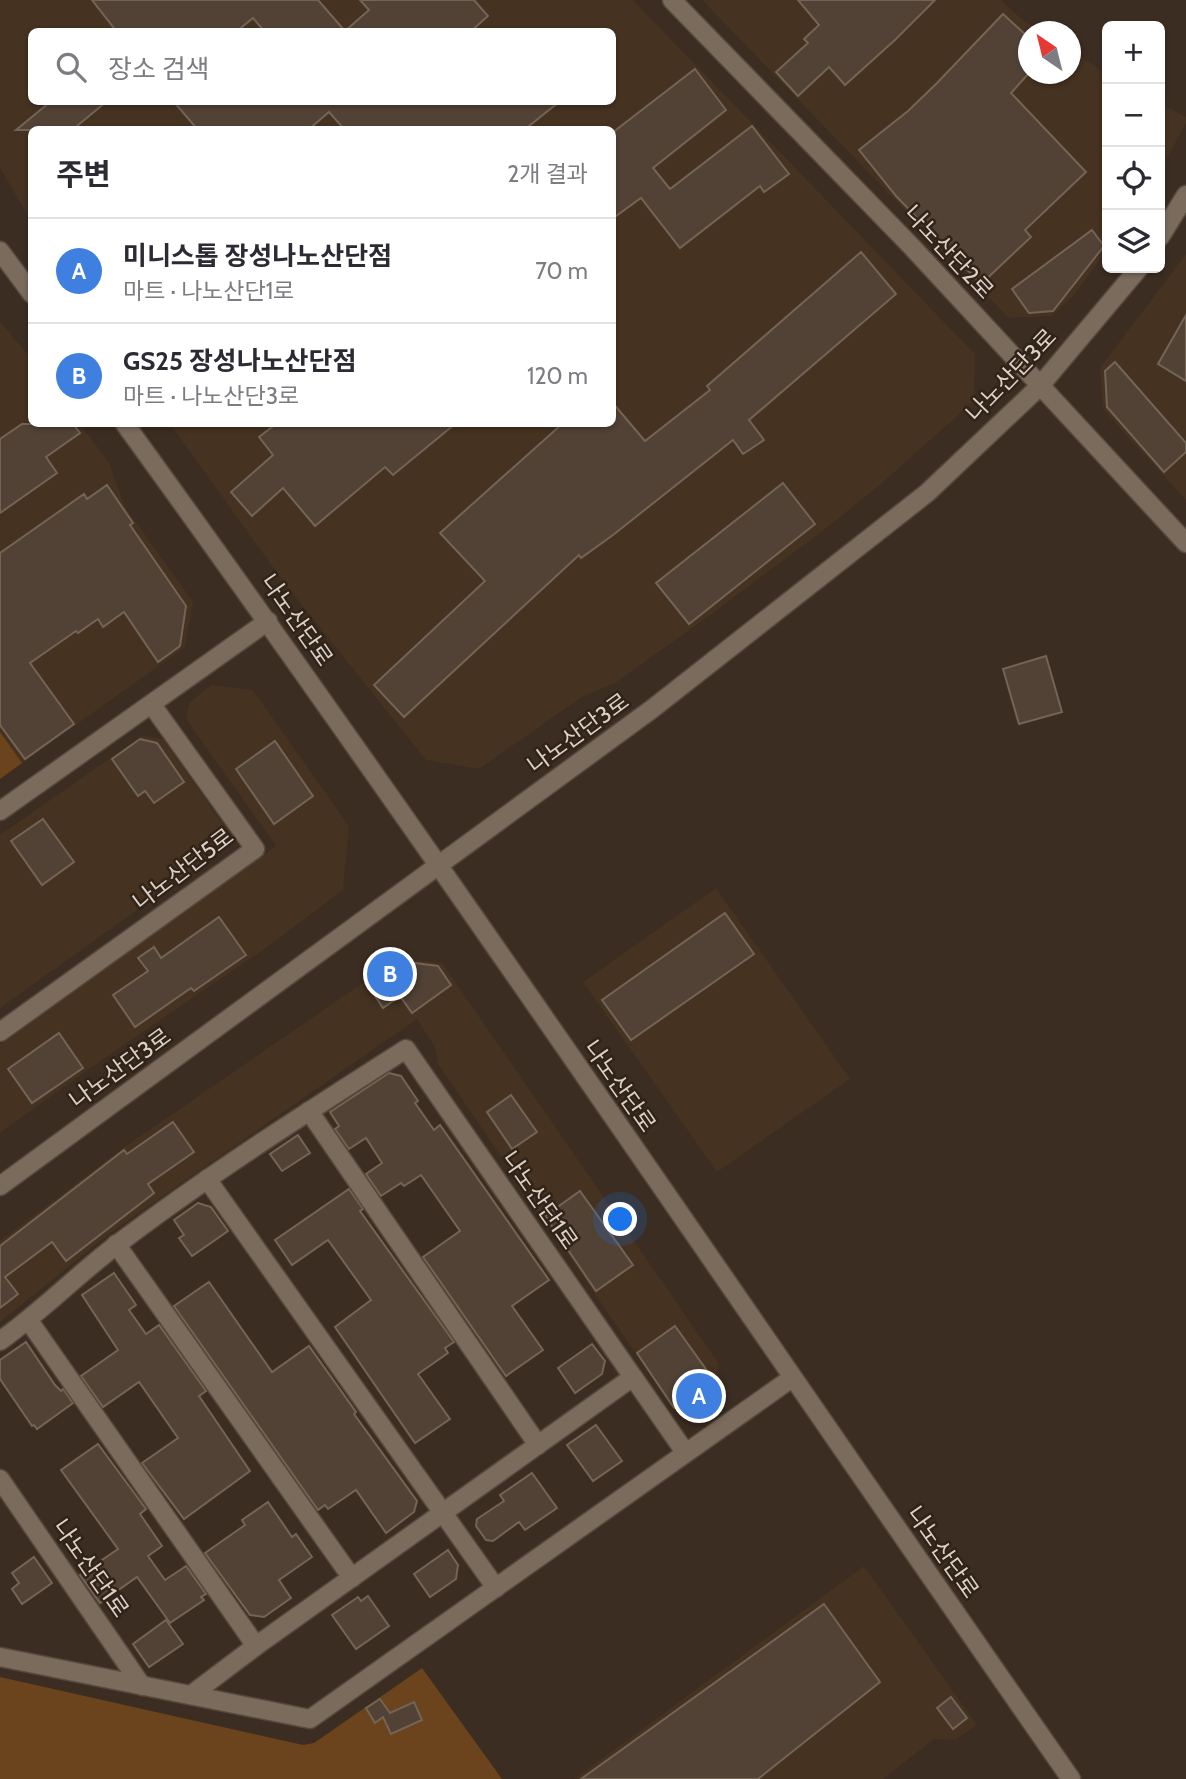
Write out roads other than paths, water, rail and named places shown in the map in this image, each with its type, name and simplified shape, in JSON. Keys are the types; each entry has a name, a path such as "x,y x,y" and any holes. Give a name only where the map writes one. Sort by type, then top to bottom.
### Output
{"street":[{"name":"나노산단2로","path":"672,0 912,247 1186,543"},
{"path":"1165,229 1186,195"},
{"path":"0,251 28,289"},
{"name":"나노산단3로","path":"0,1186 652,709 927,494 1039,387 1135,273"},
{"name":"나노산단로","path":"127,427 268,621 1071,1779"},
{"path":"0,810 268,621"},
{"name":"나노산단5로","path":"0,1032 255,849 152,705"},
{"name":"나노산단1로","path":"0,1341 29,1321 116,1244 208,1179 405,1049 633,1377"},
{"path":"309,1111 538,1445"},
{"path":"208,1179 496,1588"},
{"path":"116,1244 352,1578"},
{"path":"29,1321 256,1646"},
{"path":"191,1695 633,1377 685,1452"},
{"path":"0,1657 310,1719 792,1378"},
{"name":"나노산단1로","path":"0,1479 142,1686"}],"place":[{"name":"GS25 장성나노산단점","path":"390,974"},
{"name":"미니스톱 장성나노산단점","path":"699,1396"}]}
